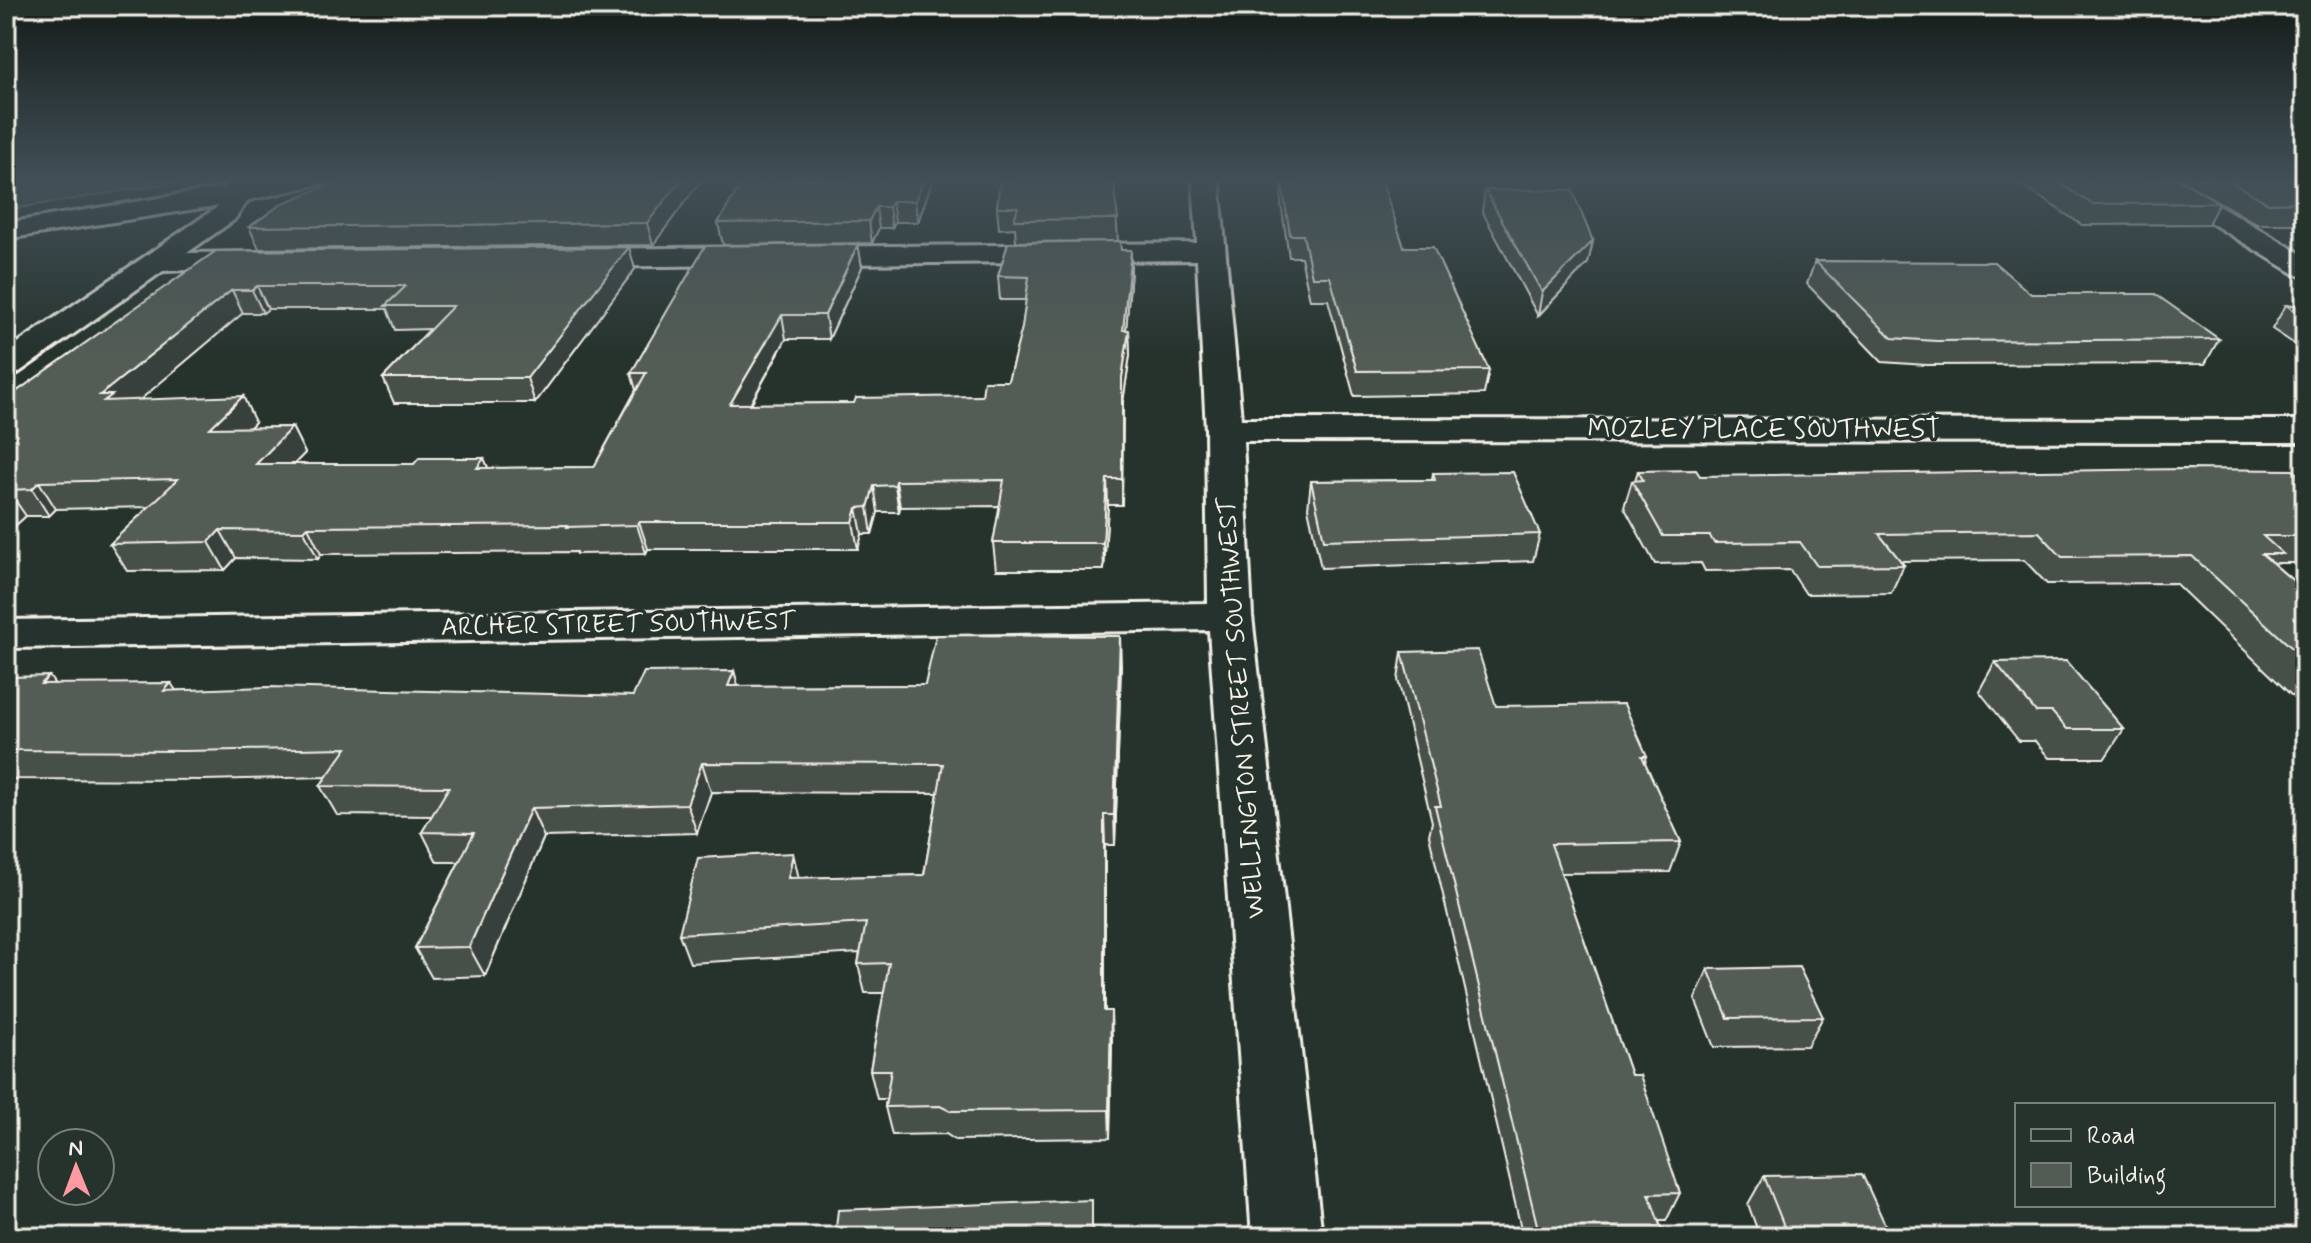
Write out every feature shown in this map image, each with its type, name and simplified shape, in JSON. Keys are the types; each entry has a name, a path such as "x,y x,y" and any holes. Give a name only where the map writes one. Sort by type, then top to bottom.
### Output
{"street":[{"path":"6,366 192,237"},
{"name":"WELLINGTON STREET SOUTHWEST","path":"1212,237 1224,430 1230,616 1287,1237"},
{"path":"2253,237 2305,268"},
{"path":"541,258 1213,251"},
{"path":"157,262 285,261"},
{"name":"MOZLEY PLACE SOUTHWEST","path":"1224,430 2305,431"},
{"name":"ARCHER STREET SOUTHWEST","path":"6,634 1230,616"}],"building":[{"path":"1303,237 1401,237 1404,247 1433,247 1489,370 1357,371 1330,277 1312,277"},
{"path":"1511,237 1591,237 1593,241 1542,292"},
{"path":"1120,241 1121,250 1131,250 1123,330 1129,330 1122,377 1122,479 1107,479 1103,543 993,543 1004,480 896,481 895,485 874,486 868,507 857,508 853,522 308,527 304,531 220,530 209,542 110,544 178,479 39,482 32,489 6,492 6,399 216,251 629,247 527,378 383,378 453,306 385,306 406,286 257,286 252,290 232,290 100,395 112,395 104,401 243,396 210,428 292,427 256,464 414,464 419,458 484,458 477,468 594,467 646,373 631,373 705,246 858,244 825,315 782,315 730,404 854,403 856,398 982,396 984,381 1008,381 1022,328 1029,277 998,276 1008,243"},
{"path":"1815,261 1994,262 2031,294 2155,294 2219,339 1936,341 1892,338"},
{"path":"2286,305 2305,305 2305,318"},
{"path":"1696,470 1700,476 2293,470 2305,476 2305,536 2263,536 2283,554 2262,554 2305,591 2305,660 2192,556 2062,557 2039,532 1879,534 1904,565 1817,566 1800,542 1714,543 1710,536 1663,536 1632,481 1643,480 1638,471"},
{"path":"1513,472 1540,534 1324,540 1311,481 1435,480 1433,473"},
{"path":"936,635 1120,636 1114,815 1104,815 1104,1011 1111,1011 1109,1110 950,1111 940,1106 885,1107 891,1070 870,1070 889,963 858,964 866,923 679,934 698,858 793,853 788,878 924,875 943,764 702,763 687,804 531,808 469,947 415,948 474,833 422,832 449,787 320,786 347,748 6,750 6,677 49,676 41,684 171,683 164,691 268,687 633,696 644,672 734,671 728,686 925,685"},
{"path":"1478,650 1496,706 1624,704 1647,756 1642,756 1681,842 1551,844 1631,1075 1640,1075 1680,1193 1649,1194 1664,1237 1540,1237 1435,806 1441,806 1402,652"},
{"path":"2066,661 2124,729 2067,729 2052,712 2036,712 1995,662"},
{"path":"1799,967 1823,1017 1728,1018 1708,969"},
{"path":"1862,1174 1889,1233 1788,1236 1764,1176"},
{"path":"1092,1200 1092,1237 835,1237 838,1210"}]}
